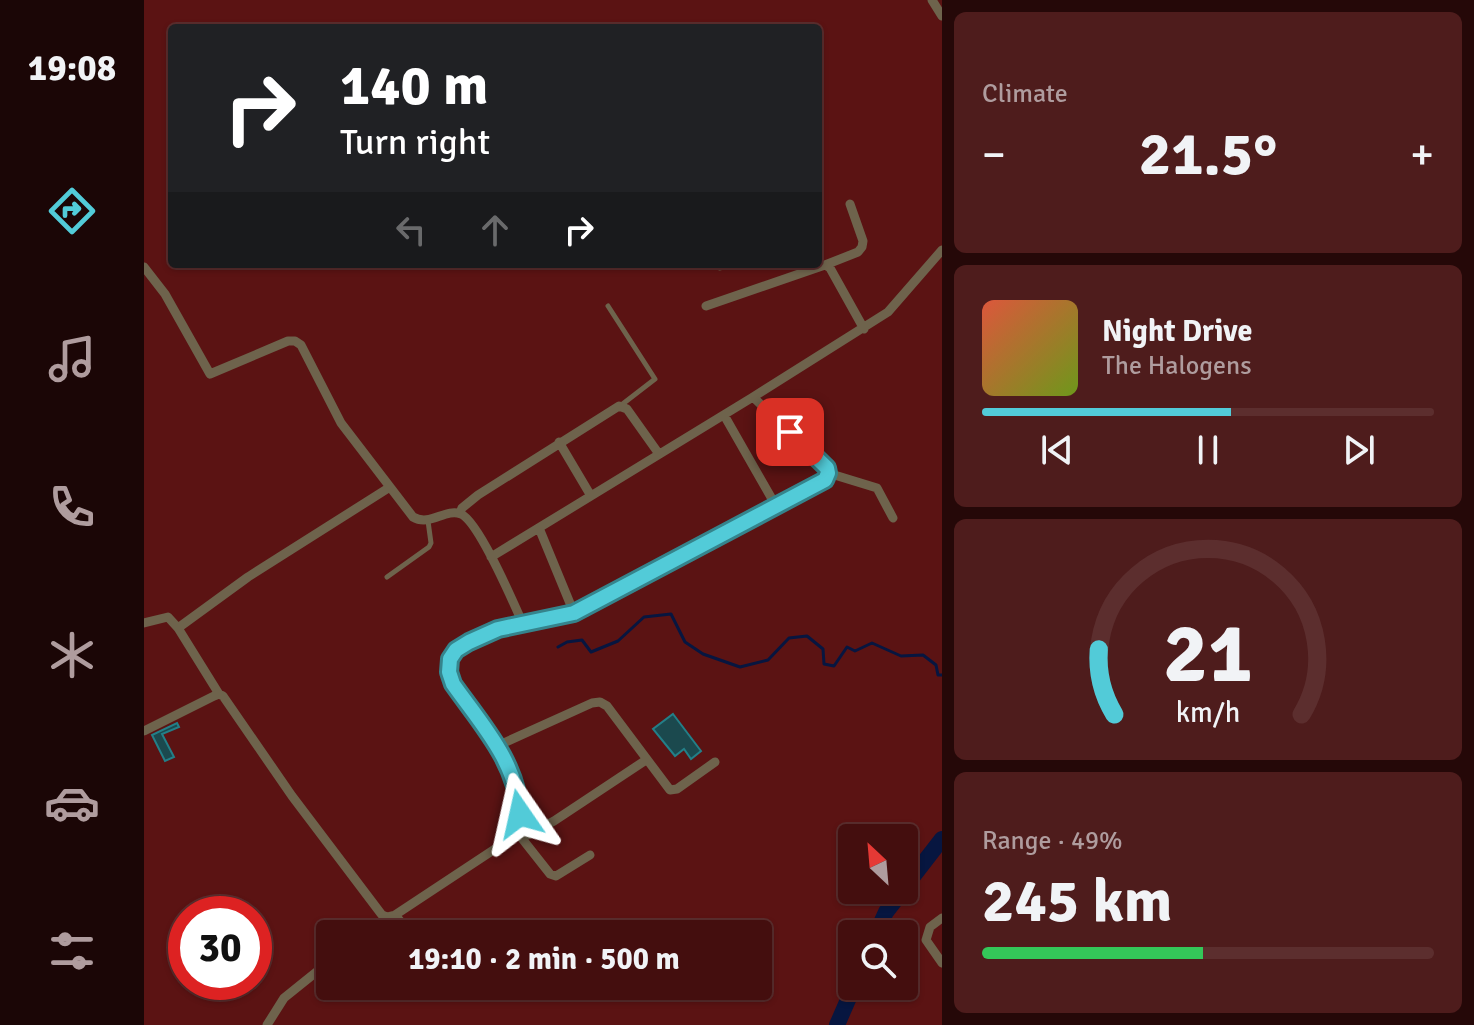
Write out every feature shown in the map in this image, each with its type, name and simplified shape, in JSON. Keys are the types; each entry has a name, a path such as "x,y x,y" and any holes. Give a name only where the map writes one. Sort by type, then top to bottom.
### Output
{"street":[{"path":"932,0 942,16"},
{"path":"822,265 862,247 863,241 850,204"},
{"path":"491,557 864,329 900,301 942,250"},
{"path":"825,265 830,268 864,329"},
{"path":"144,267 165,294 210,374 288,341 301,345 341,423 413,517 428,521 460,513 467,518 491,557 523,624"},
{"path":"706,306 800,268"},
{"path":"590,855 556,876 550,874 519,834 519,794 506,759 453,684 449,672 450,659 456,650 485,634 574,613 825,480 827,468 753,397"},
{"path":"460,513 478,495 619,406 627,409 659,454"},
{"path":"724,415 776,506"},
{"path":"559,442 591,496"},
{"path":"828,473 877,488 893,518"},
{"path":"178,628 248,577 390,487"},
{"path":"539,528 574,613"},
{"path":"144,623 168,617 178,628 219,694 301,808 382,915 395,920"},
{"path":"144,731 219,694"},
{"path":"497,746 600,702 607,706 670,790 677,789 715,762"},
{"path":"385,920 507,841 554,821 646,760"},
{"path":"942,918 930,927 926,940 942,963"},
{"path":"267,1025 284,998 316,972"}],"lane":[{"path":"608,306 655,379 619,406"},
{"path":"387,577 429,547 428,521"}],"building":[{"path":"673,714 701,751 691,759 684,749 675,756 653,729"},
{"path":"177,723 179,727 162,734 174,757 165,761 152,735"}],"waterway":[{"path":"558,647 582,640 591,652 618,641 644,617 671,614 685,642 703,654 740,667 768,660 789,638 807,636 823,649 824,664 834,666 847,647 855,651 872,643 901,656 923,655 936,665 938,675 942,675"},
{"path":"918,870 942,839"},
{"path":"882,920 892,904"},
{"path":"837,1025 848,1000"}],"route":[{"path":"520,814 519,794 506,759 453,684 449,672 450,659 456,650 498,629 574,613 825,480 827,468 790,432"}]}
